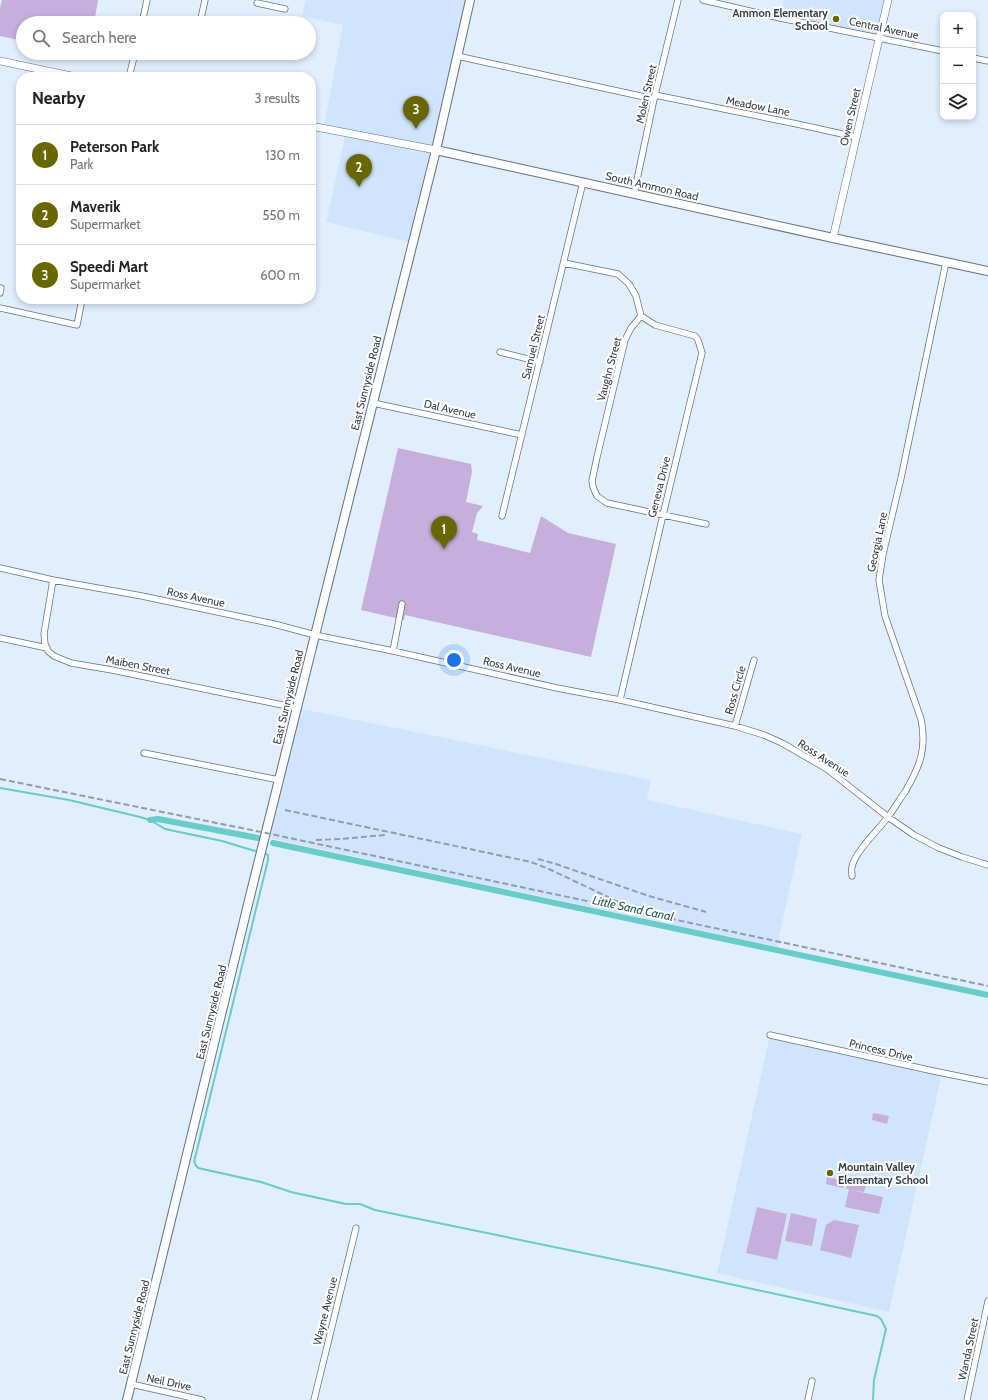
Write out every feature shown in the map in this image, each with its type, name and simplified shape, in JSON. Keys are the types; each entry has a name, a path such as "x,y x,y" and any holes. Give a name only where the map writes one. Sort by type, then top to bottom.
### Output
{"main road":[{"name":"East Sunnyside Road","path":"127,1400 279,780 436,150 470,0"},
{"name":"South Ammon Road","path":"436,150 988,271"}],"street":[{"path":"144,16 147,0"},
{"path":"202,16 205,0"},
{"name":"Molen Street","path":"634,194 678,0"},
{"name":"Central Avenue","path":"703,0 780,18 940,50"},
{"name":"Owen Street","path":"833,238 888,0"},
{"path":"257,3 272,3 285,9"},
{"name":"Meadow Lane","path":"457,56 856,137"},
{"path":"976,59 988,61"},
{"path":"130,72 133,60"},
{"path":"0,61 52,72"},
{"name":"South Ammon Road","path":"316,127 436,150"},
{"name":"Samuel Street","path":"502,516 583,182"},
{"name":"Georgia Lane","path":"852,876 852,866 856,857 888,817 914,776 919,764 924,733 920,714 885,616 881,594 880,575 883,554 896,500 946,262"},
{"path":"564,263 618,274 629,284 636,296 641,316"},
{"path":"0,308 76,324 81,304"},
{"name":"Vaughn Street","path":"641,316 631,328 625,340 592,481 597,496 607,503 624,508 662,515"},
{"name":"Geneva Drive","path":"620,700 662,515 702,353 698,340 694,336 655,325 641,316"},
{"path":"500,352 540,362"},
{"name":"Dal Avenue","path":"373,403 522,435"},
{"path":"662,515 706,524"},
{"name":"Ross Avenue","path":"0,568 274,624 315,636 393,651 735,726 764,735 782,743 827,769 888,817 914,835 938,848 988,865"},
{"path":"0,638 47,648 44,634 53,580"},
{"path":"393,651 402,604"},
{"name":"Maiben Street","path":"47,648 48,651 54,656 71,663 297,708"},
{"name":"Ross Circle","path":"735,726 754,660"},
{"path":"144,753 279,780"},
{"name":"Princess Drive","path":"770,1035 988,1082"},
{"name":"Wayne Avenue","path":"314,1400 356,1228"},
{"name":"Wanda Street","path":"967,1400 988,1301"},
{"path":"808,1400 812,1381"},
{"name":"Neil Drive","path":"131,1384 202,1400"}],"shaded area":[{"path":"2,0 98,0 95,16 16,16 16,39 0,36 0,8"},
{"path":"306,0 470,0 413,243 326,222 346,133 324,125 343,25 316,19 316,16 302,16"},
{"name":"Ammon Elementary School","path":"784,0 888,0 880,38 780,18"},
{"path":"398,448 471,464 472,472 466,502 483,506 477,513 472,532 478,534 477,540 530,553 541,516 568,533 616,544 591,657 405,615 404,620 361,610"},
{"path":"297,708 651,780 647,800 802,834 779,936 778,947 265,837"},
{"name":"Mountain Valley Elementary School","path":"770,1035 942,1073 889,1312 717,1273"},
{"path":"873,1113 889,1116 887,1124 872,1120"},
{"path":"827,1177 845,1181 843,1188 826,1184"},
{"path":"848,1182 866,1185 864,1192 851,1190 883,1197 879,1214 845,1207 849,1189 846,1189"},
{"path":"757,1207 787,1214 777,1260 746,1253"},
{"path":"791,1213 817,1219 812,1246 785,1241"},
{"path":"834,1220 859,1225 851,1258 820,1250 826,1225"}],"waterway":[{"path":"0,788 69,800 140,817 150,820 165,829 222,841 255,851"},
{"path":"150,820 158,819 258,838"},
{"name":"Little Sand Canal","path":"273,843 988,995"},
{"path":"266,854 268,855 268,860 194,1161 198,1168 261,1182 291,1192 346,1204 360,1204 375,1210 661,1269 877,1316 881,1319 886,1329 874,1380 873,1400"}],"railway":[{"path":"0,779 266,833 988,986"},
{"path":"285,810 531,862 627,906"},
{"path":"316,840 385,835"},
{"path":"538,859 649,896 706,912"}],"place":[{"name":"Ammon Elementary School","path":"836,19"},
{"name":"Speedi Mart","path":"416,129"},
{"name":"Maverik","path":"359,187"},
{"name":"Peterson Park","path":"444,549"},
{"name":"Mountain Valley Elementary School","path":"830,1173"}]}
